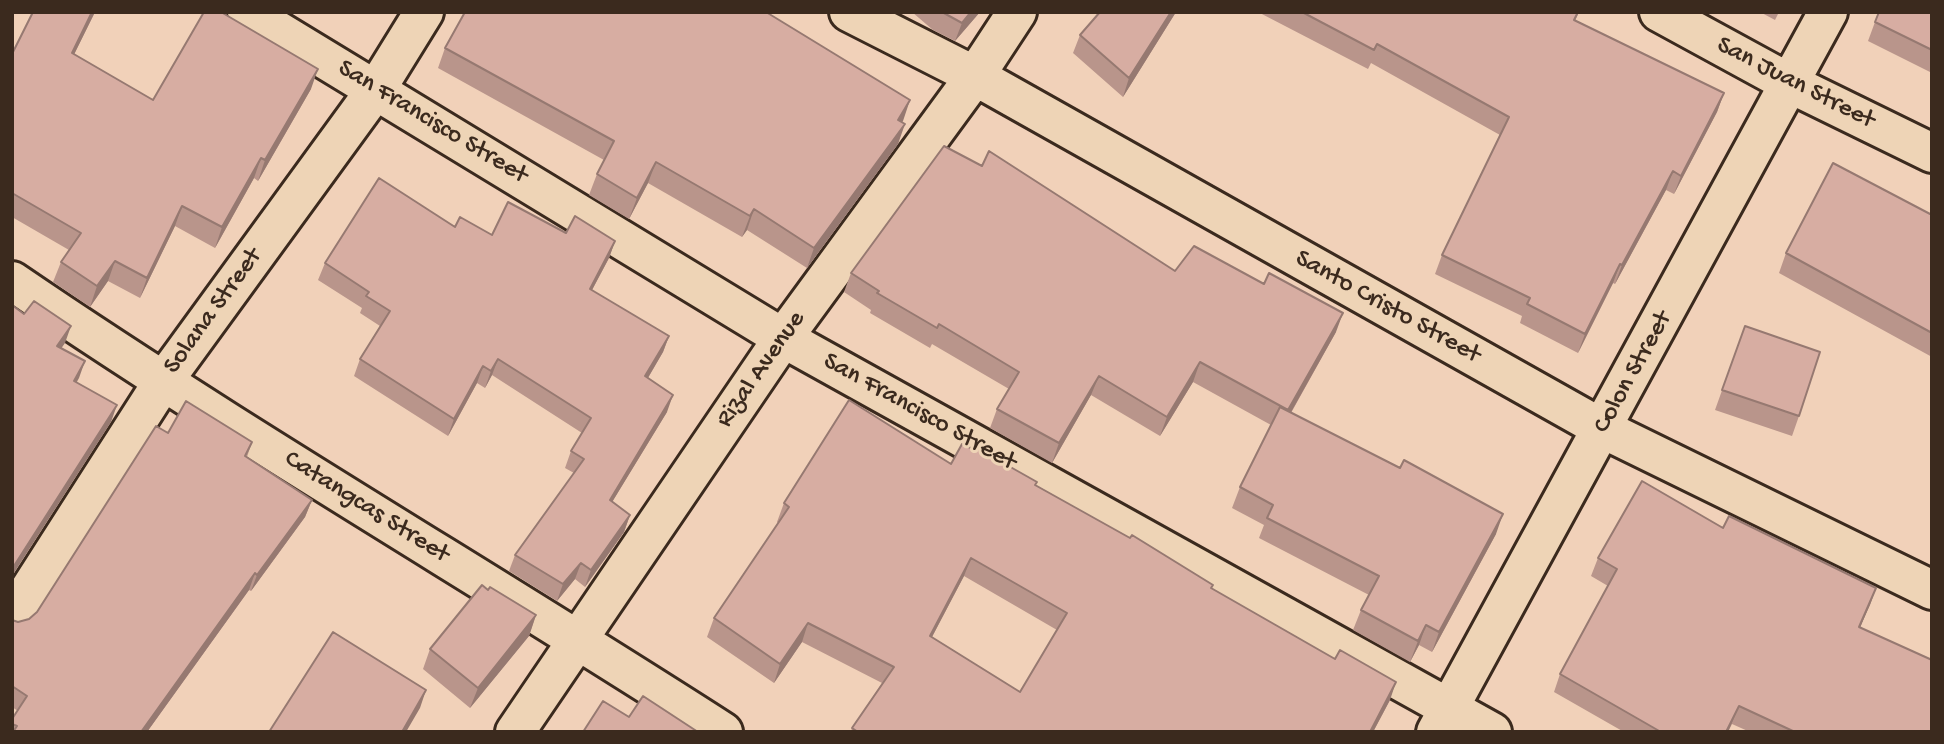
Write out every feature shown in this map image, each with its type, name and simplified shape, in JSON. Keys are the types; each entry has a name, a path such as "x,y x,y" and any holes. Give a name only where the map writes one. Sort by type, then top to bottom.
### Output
{"street":[{"name":"San Francisco Street","path":"247,12 377,88 783,338 1443,720 1492,732"},
{"name":"Solana Street","path":"12,617 162,383 377,88 424,12"},
{"name":"Santo Cristo Street","path":"849,12 975,76 1603,429 1932,590"},
{"name":"Rizal Avenue","path":"514,732 783,338 975,76 1017,12"},
{"name":"San Juan Street","path":"1659,12 1791,84 1932,153"},
{"name":"Colon Street","path":"1443,720 1828,12"},
{"name":"Catangcas Street","path":"12,281 162,383 578,639 723,732"}],"building":[{"path":"33,12 92,12 72,53 153,100 204,12 221,12 318,69 265,160 261,158 222,227 182,206 147,278 115,261 97,286 61,262 81,233 12,193 12,54"},
{"path":"465,12 766,12 910,100 898,120 905,124 814,248 754,209 750,216 656,162 637,198 597,174 614,141 445,48"},
{"path":"942,12 971,12 962,23"},
{"path":"1100,12 1171,12 1129,78 1080,35"},
{"path":"1302,12 1578,12 1574,20 1724,93 1681,176 1673,171 1622,265 1620,264 1585,334 1527,304 1530,298 1442,255 1509,117 1377,44 1374,50"},
{"path":"1879,12 1932,12 1932,50 1875,22"},
{"path":"944,146 982,166 989,151 1175,271 1194,246 1264,284 1269,273 1343,313 1288,410 1200,362 1167,417 1099,376 1059,443 997,409 1019,372 939,324 937,328 877,293 879,291 851,273"},
{"path":"1833,163 1932,215 1932,333 1786,253"},
{"path":"379,178 455,227 460,217 492,235 508,202 566,233 575,216 615,241 590,289 669,336 645,376 673,395 610,500 630,515 591,570 581,563 563,584 515,555 584,459 571,451 591,418 498,359 491,371 483,366 454,419 360,359 390,311 366,296 369,292 325,263"},
{"path":"34,301 71,326 57,346 85,361 74,381 117,405 12,569 12,305 24,314"},
{"path":"1745,326 1820,352 1799,416 1722,390"},
{"path":"849,400 951,464 962,444 973,449 975,447 1037,482 1035,485 1130,538 1132,535 1213,585 1211,588 1335,659 1340,650 1396,682 1370,732 858,732 852,728 894,667 808,623 780,664 714,618 789,507 784,503","holes":["971,558 1067,613 1020,692 930,636"]},
{"path":"186,401 252,442 245,456 312,500 257,575 255,573 141,732 13,732 17,726 12,724 12,719 27,696 12,686 12,620 18,622 29,619 37,612 156,426 168,433"},
{"path":"1280,407 1400,468 1404,460 1503,514 1439,632 1426,625 1418,641 1361,610 1379,576 1267,518 1273,505 1240,487"},
{"path":"1642,481 1723,528 1729,516 1876,588 1859,627 1932,660 1932,732 1795,732 1739,706 1726,732 1661,732 1560,674 1617,569 1598,558"},
{"path":"482,585 488,590 490,587 536,615 478,688 430,649"},
{"path":"333,632 426,690 402,732 269,732"},
{"path":"643,696 698,732 583,732 603,701 629,717"}]}
